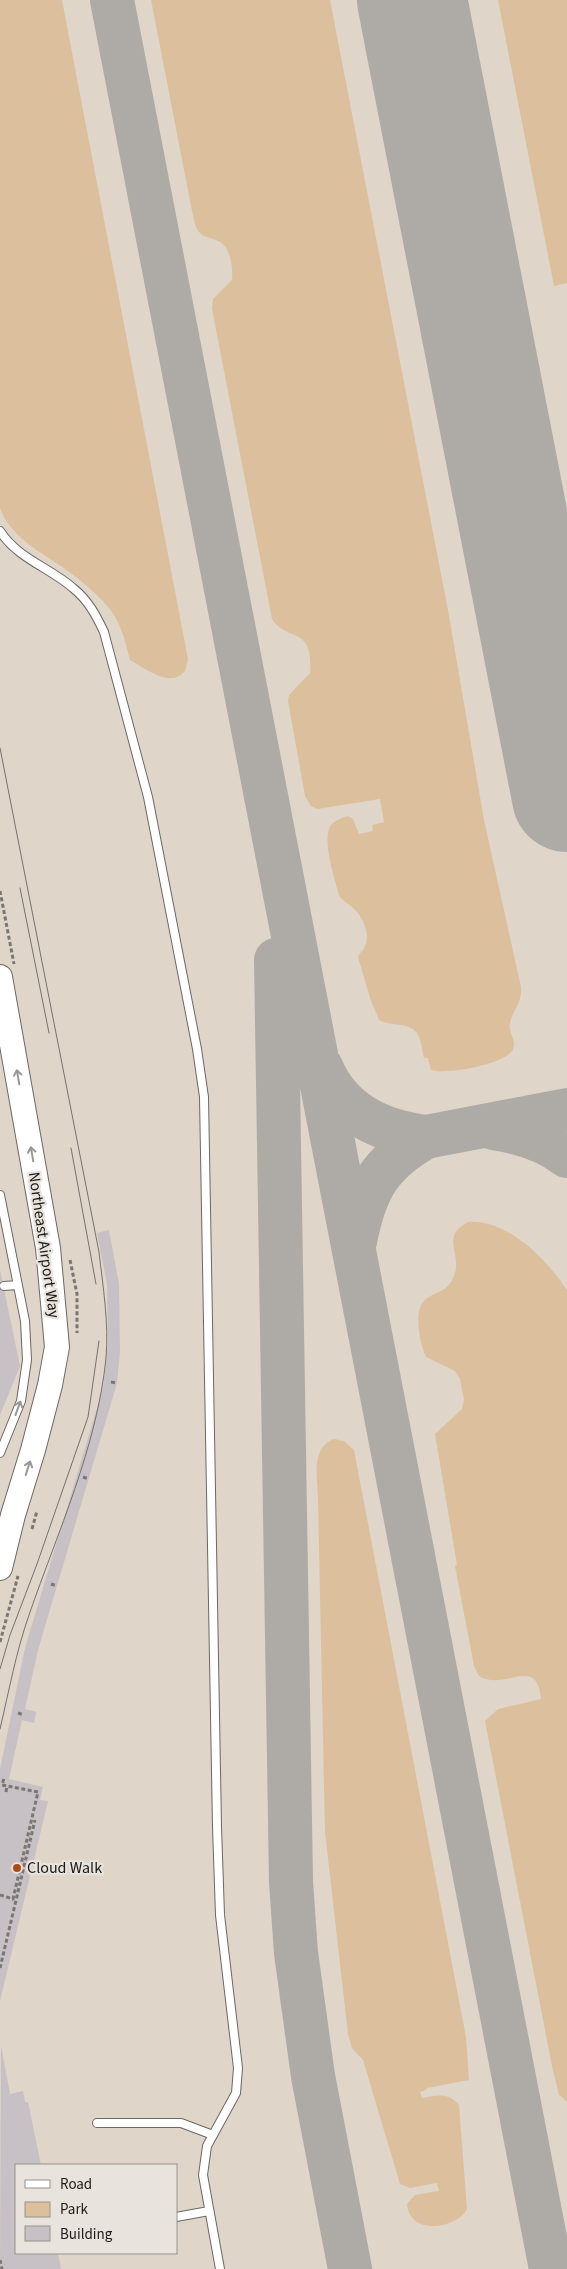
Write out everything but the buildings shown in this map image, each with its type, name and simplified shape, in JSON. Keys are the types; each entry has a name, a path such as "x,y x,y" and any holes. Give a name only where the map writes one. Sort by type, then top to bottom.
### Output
{"main road":[{"name":"Northeast Airport Way","path":"0,977 48,1248 57,1347 34,1450 13,1515 0,1568"},
{"path":"0,1539 13,1515"}],"lane":[{"path":"0,531 24,556 73,588 92,608 104,632 148,797 197,1048 204,1097 220,1915 238,2068 236,2093 207,2146 203,2175 220,2269"},
{"path":"0,1196 26,1321 27,1360 20,1401 0,1453"},
{"path":"4,1286 17,1285"},
{"path":"97,2123 181,2123 213,2135"},
{"path":"178,2217 209,2211"}],"path":[{"path":"111,1382 117,1383"},
{"path":"83,1477 89,1478"},
{"path":"51,1584 57,1586"},
{"path":"18,1713 24,1715"},
{"path":"0,1895 13,1898 23,1848 38,1792 2,1785 4,1778"},
{"path":"6,1792 7,1786"},
{"path":"0,1968 35,1820"},
{"path":"0,2260 2,2269"}],"shaded area":[{"path":"0,0 567,0 567,2269 0,2269"}],"green space":[{"path":"0,0 62,0 188,659 185,671 179,676 172,678 165,678 150,672 130,660 119,625 108,607 77,578 19,536 11,528 0,508"},
{"path":"151,0 330,0 448,610 484,820 521,987 519,1002 510,1023 514,1042 513,1049 509,1054 489,1064 462,1070 431,1070 428,1058 424,1058 418,1035 415,1031 406,1026 379,1020 371,1001 358,957 366,945 366,928 358,913 339,895 327,839 331,825 337,820 348,816 353,819 359,834 373,831 372,825 384,822 380,799 317,809 311,806 305,796 288,701 289,695 310,673 308,647 304,641 285,631 272,619 212,309 213,299 232,280 232,269 226,248 216,240 202,235 195,223"},
{"path":"498,0 567,0 567,283 554,286"},
{"path":"468,1222 483,1223 497,1227 525,1243 548,1266 567,1290 567,2102 559,2095 552,2066 485,1721 498,1709 541,1699 538,1686 533,1679 526,1676 489,1680 479,1676 474,1666 455,1566 457,1565 435,1434 462,1409 464,1400 460,1379 455,1371 426,1357 418,1327 419,1310 422,1304 430,1296 448,1286 454,1276 456,1260 453,1240 459,1228"},
{"path":"334,1439 344,1441 354,1450 466,2037 469,2080 427,2088 420,2092 422,2098 437,2095 446,2096 459,2105 467,2209 455,2221 435,2226 417,2222 410,2215 407,2204 415,2195 439,2191 437,2183 410,2188 400,2184 363,2060 352,2048 348,2034 325,1832 317,1465 321,1449 326,1443"}],"taxiway":[{"path":"112,0 551,2269"},
{"path":"276,960 291,1882 296,1953 313,2076 350,2269"},
{"path":"321,1067 329,1083 339,1096 350,1108 363,1117 393,1130 426,1137"},
{"path":"355,1241 369,1193 377,1180 396,1157 426,1137 567,1110"},
{"path":"493,1128 532,1137 550,1145 567,1156"}],"runway":[{"path":"412,0 567,797"}],"tram line":[{"path":"0,748 99,1252 107,1332 106,1358 94,1424 75,1488 24,1629 0,1729"},
{"path":"20,888 49,1033"},
{"path":"71,1148 96,1284"},
{"path":"0,1669 10,1635 37,1564 88,1417 99,1341"}],"place":[{"name":"Cloud Walk","path":"17,1868"}]}
